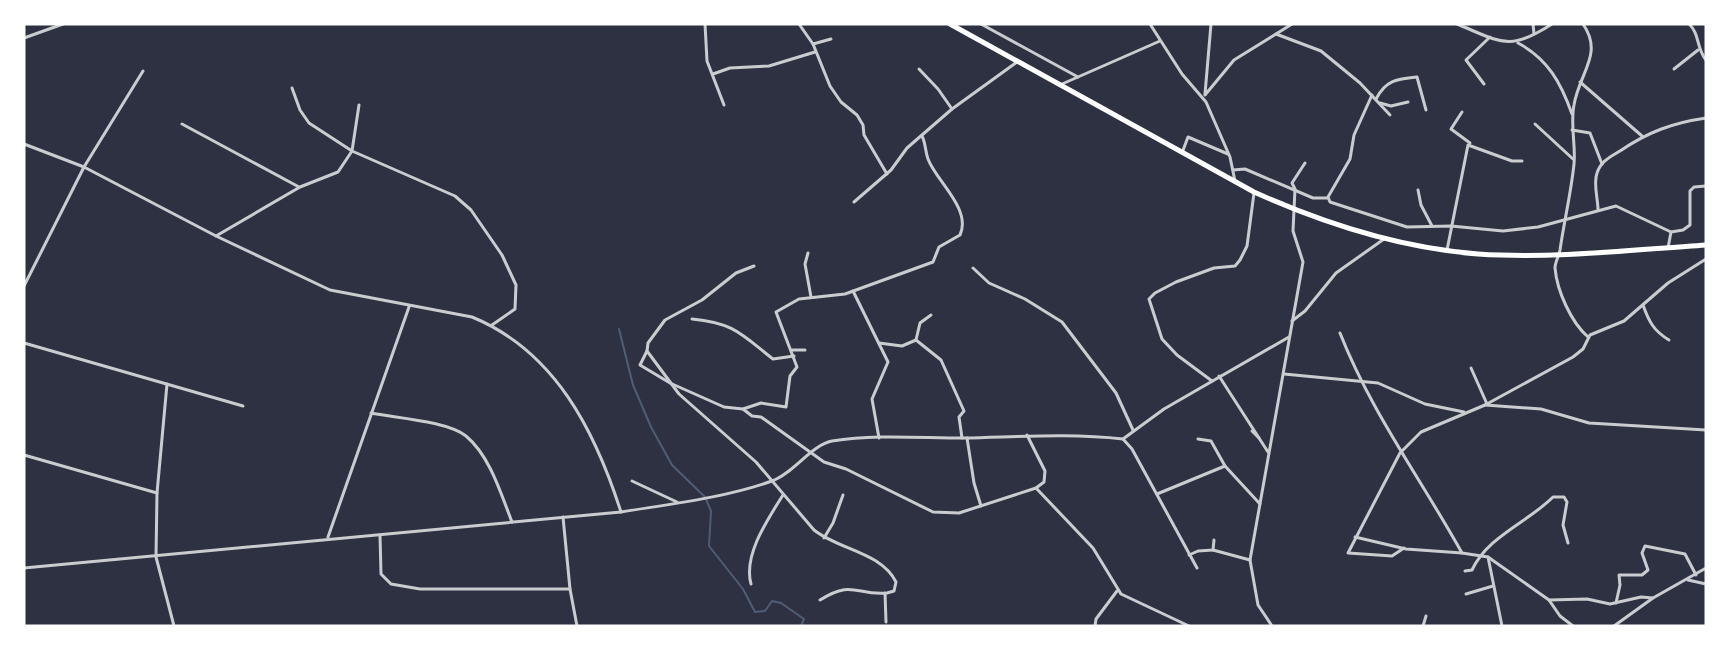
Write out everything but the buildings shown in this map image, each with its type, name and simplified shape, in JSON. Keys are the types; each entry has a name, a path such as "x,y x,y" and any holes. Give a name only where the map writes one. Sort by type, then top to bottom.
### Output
{"highway":[{"path":"950,24 1254,192 1295,210 1384,239 1447,250 1500,255 1706,245"}],"street":[{"path":"24,38 63,24"},
{"path":"705,24 705,50 724,105"},
{"path":"799,24 813,44 830,86 841,102 857,115 863,125 864,135 887,174"},
{"path":"981,24 1078,77"},
{"path":"1150,24 1192,87 1206,102"},
{"path":"1211,24 1206,102 1228,154 1235,182"},
{"path":"1205,95 1234,60 1292,24"},
{"path":"1457,24 1507,43 1534,35 1552,24"},
{"path":"1533,24 1534,35"},
{"path":"1583,24 1591,36 1593,51 1579,81 1572,116 1574,160 1555,267 1567,306 1578,328 1588,337"},
{"path":"1689,24 1695,29 1698,50 1706,60"},
{"path":"1275,34 1314,46 1372,95 1390,115"},
{"path":"1484,84 1466,60 1490,37"},
{"path":"813,44 831,39"},
{"path":"1062,84 1160,41"},
{"path":"1516,42 1541,59 1555,74 1572,116"},
{"path":"1674,69 1698,50"},
{"path":"713,74 735,67 770,66 815,52"},
{"path":"854,202 887,174 907,148 952,109 1019,61"},
{"path":"919,69 938,89 952,109"},
{"path":"24,284 84,167 143,71"},
{"path":"1377,101 1383,86 1393,80 1417,77 1426,110"},
{"path":"1579,81 1641,136"},
{"path":"292,88 300,110 309,123 352,151 446,191 471,210 502,255 518,291 515,309 492,325"},
{"path":"1328,198 1350,159 1354,135 1372,95"},
{"path":"1377,101 1391,105 1408,102"},
{"path":"216,236 300,188 338,172 352,151 359,105"},
{"path":"1462,112 1451,129 1471,144 1512,161 1522,161"},
{"path":"1598,210 1595,180 1602,164 1641,136 1664,126 1706,118"},
{"path":"182,124 300,188"},
{"path":"1535,124 1574,160"},
{"path":"1572,130 1590,133 1602,164"},
{"path":"754,266 735,273 702,300 665,320 648,343 640,365 670,383 724,407 743,409 756,403 786,407 790,376 797,367 776,314 799,299 839,296 933,262 939,248 956,239 963,230 959,211 927,156 922,136"},
{"path":"1181,153 1188,137 1228,154"},
{"path":"24,144 84,167 216,236 330,291 472,317 492,325 527,351 567,393 594,439 621,512"},
{"path":"1447,250 1467,146 1471,144"},
{"path":"1272,626 1258,605 1250,560 1303,262 1293,231 1295,189 1292,183 1305,163"},
{"path":"1233,170 1245,169 1313,198 1328,198"},
{"path":"1328,198 1330,202 1351,210 1407,227 1451,226 1520,231 1579,217 1598,210 1620,207 1671,232 1687,228 1692,219 1688,194 1694,187 1706,186"},
{"path":"1418,190 1421,205 1432,226"},
{"path":"1212,381 1177,355 1162,339 1149,299 1176,282 1214,268 1235,266 1247,246 1254,192"},
{"path":"1668,248 1671,232"},
{"path":"1292,321 1305,311 1336,273 1384,239"},
{"path":"808,253 805,264 810,297"},
{"path":"1404,549 1392,556 1348,553 1400,453 1420,432 1486,404 1574,357 1583,349 1588,337 1624,321 1668,283 1706,259"},
{"path":"973,268 988,283 1025,298 1062,322 1116,393 1133,430"},
{"path":"853,291 888,362 872,399 879,438"},
{"path":"1643,305 1649,322 1658,334 1669,340"},
{"path":"328,538 409,307"},
{"path":"916,340 920,323 931,315"},
{"path":"692,319 719,321 734,328 773,359 794,356"},
{"path":"1340,333 1360,382 1400,453 1462,553"},
{"path":"24,568 621,512 679,502 773,480 830,441 1027,435 1090,435 1123,439 1133,430 1218,376 1289,337"},
{"path":"879,343 902,346 916,340"},
{"path":"916,340 941,360 948,373 964,411 959,417 962,438"},
{"path":"24,343 243,406"},
{"path":"791,350 805,350"},
{"path":"647,351 670,383 773,480 805,521 824,538 887,568 896,587 894,591 885,593 848,588 832,592 820,600"},
{"path":"1471,368 1486,404"},
{"path":"1284,374 1386,385 1425,404 1466,412"},
{"path":"1218,376 1263,441 1269,454"},
{"path":"167,384 157,493 156,557 173,626"},
{"path":"1486,404 1541,410 1589,423 1706,430"},
{"path":"743,409 752,416 761,417 824,462 846,469 933,512 959,513 1036,488 1044,482 1045,471 1027,435"},
{"path":"371,413 441,426 465,435 482,454 512,522"},
{"path":"1251,431 1263,441"},
{"path":"967,438 974,483 981,506"},
{"path":"1123,439 1157,494 1197,568"},
{"path":"1198,439 1211,441 1225,466 1260,504"},
{"path":"24,455 157,493"},
{"path":"1157,494 1225,466"},
{"path":"632,481 679,502"},
{"path":"1036,488 1093,548 1117,591 1189,626"},
{"path":"751,584 748,572 761,528 783,495"},
{"path":"824,538 833,523 843,495"},
{"path":"1465,571 1472,570 1479,555 1499,537 1539,511 1553,497 1564,497 1567,502 1563,525 1568,543"},
{"path":"563,517 570,590 577,626"},
{"path":"380,535 381,574 391,584 420,589 570,590"},
{"path":"1355,537 1404,549 1488,557 1549,600 1560,616 1573,626"},
{"path":"1213,550 1214,540"},
{"path":"1616,603 1620,585 1619,575 1642,575 1648,570 1642,553 1645,546 1685,554 1696,575"},
{"path":"1189,555 1198,551 1213,550 1250,560"},
{"path":"1488,557 1502,626"},
{"path":"1614,626 1653,598 1706,568"},
{"path":"1688,580 1706,584"},
{"path":"1466,594 1493,586"},
{"path":"1095,626 1096,619 1117,591"},
{"path":"885,593 886,622"},
{"path":"1549,600 1587,599 1602,604 1641,597 1653,598"},
{"path":"1423,626 1426,616"}],"waterway":[{"path":"619,329 633,385 651,427 672,465 705,497 711,511 709,546 743,589 755,612 765,611 772,601 781,603 804,619 801,626"}]}
